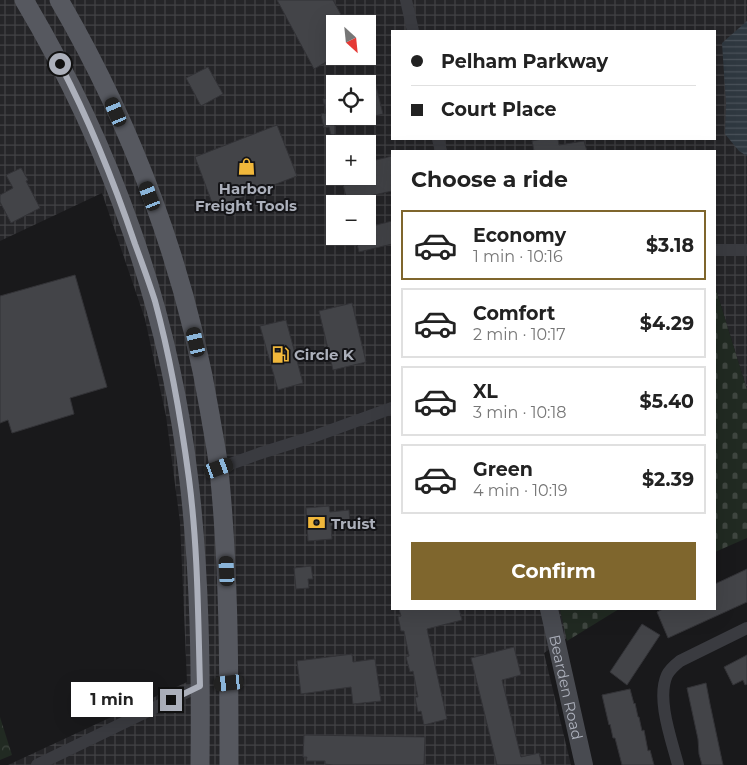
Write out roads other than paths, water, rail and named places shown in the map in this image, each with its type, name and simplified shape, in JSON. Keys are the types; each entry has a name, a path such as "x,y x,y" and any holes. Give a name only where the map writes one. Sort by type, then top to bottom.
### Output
{"main road":[{"path":"24,0 79,100 118,193 154,299 172,372 189,480 198,587 200,765"},
{"path":"59,0 104,84 157,212 180,281 201,365 219,468 226,563 229,765"},
{"path":"95,137 122,126"},
{"path":"189,480 219,468"},
{"path":"200,686 229,683"}],"street":[{"path":"406,0 413,30"},
{"path":"716,250 747,250"},
{"path":"219,468 326,433 391,408"},
{"name":"Bearden Road","path":"549,610 584,765"},
{"path":"678,765 664,708 663,695 667,675 672,667 680,661 747,628"},
{"path":"37,765 200,686"}],"place":[{"name":"Harbor Freight Tools","path":"246,167"},
{"name":"Circle K","path":"280,354"},
{"name":"Truist","path":"317,523"}]}
